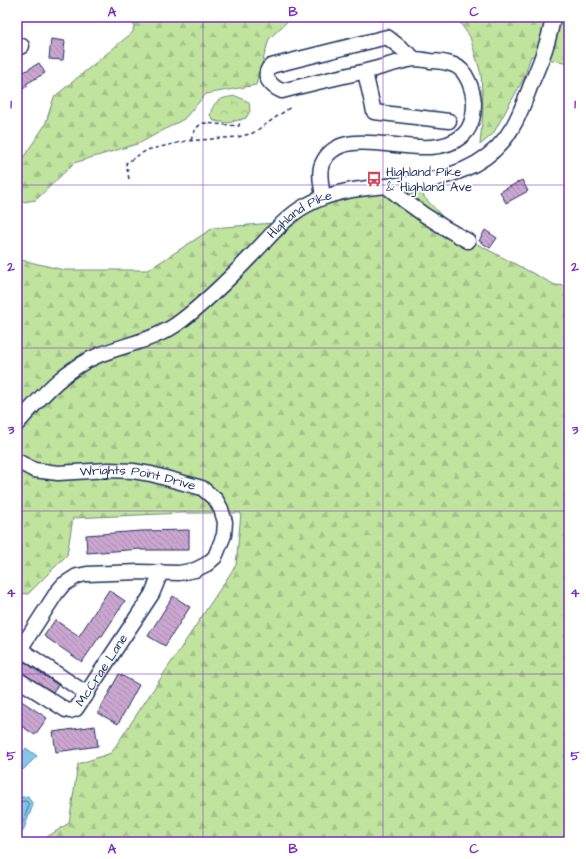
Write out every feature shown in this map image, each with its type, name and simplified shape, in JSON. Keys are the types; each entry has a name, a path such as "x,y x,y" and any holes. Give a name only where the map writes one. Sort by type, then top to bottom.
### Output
{"street":[{"name":"Highland Pike","path":"17,424 56,382 80,364 109,351 152,338 177,324 208,298 250,258 281,225 303,207 323,197 358,188 420,182 453,175 479,163 499,147 512,129 522,108 543,54 554,17"},
{"path":"323,197 321,172 322,164 331,151 342,145 353,142 367,142 401,147 436,147 456,142 465,134 471,124 474,113 473,96 469,81 455,65 415,59 282,91 274,88 268,82 266,73 267,69 271,66 387,37 415,59"},
{"path":"365,72 374,112 448,121"},
{"path":"386,186 419,213 442,228 468,241"},
{"name":"Wrights Point Drive","path":"17,461 34,470 58,473 133,470 202,488 216,500 221,509 225,522 224,535 219,550 207,564 195,570 179,573 86,574 77,576 63,585 57,592 19,652"},
{"name":"McCrae Lane","path":"17,679 66,710 70,711 76,709 152,594 162,572"},
{"path":"19,652 87,694"}],"path":[{"path":"130,179 126,163 147,150 191,140 238,137 253,133 291,107"},
{"path":"191,140 195,129 201,124 239,126 240,120"}],"green space":[{"path":"135,17 292,17 269,39 256,85 206,94 184,119 140,143 74,163 36,200 17,203 17,167 45,125 54,97 133,32"},
{"path":"456,17 569,17 569,63 531,56 524,78 493,134 480,145 483,109 481,74 470,37"},
{"path":"236,96 249,102 250,111 246,118 228,123 214,121 210,115 216,102"},
{"path":"420,182 424,197 460,235 555,285 569,286 569,443 565,454 569,459 569,842 39,842 69,823 78,764 111,753 236,565 241,513 182,513 73,518 67,555 28,594 17,593 17,259 64,270 148,270 213,228 285,222 303,207"}],"water":[{"path":"26,748 37,756 23,770 17,766 17,761"},
{"path":"28,796 33,805 23,831 17,839 17,798"}],"building":[{"path":"51,39 65,41 63,60 49,59"},
{"path":"39,63 45,73 26,84 28,86 17,92 17,76"},
{"path":"522,180 528,191 506,203 500,192"},
{"path":"485,230 497,238 490,248 479,241"},
{"path":"189,530 189,550 141,549 87,553 86,535 141,531"},
{"path":"109,590 125,601 102,636 100,636 82,662 44,636 55,620 79,636"},
{"path":"173,596 190,607 165,646 148,636"},
{"path":"25,662 58,685 53,692 19,671"},
{"path":"119,674 139,685 118,724 98,713"},
{"path":"17,698 47,718 35,735 17,723"},
{"path":"95,726 98,746 56,752 53,732"}],"place":[{"name":"Highland Pike & Highland Ave","path":"374,179"}]}
